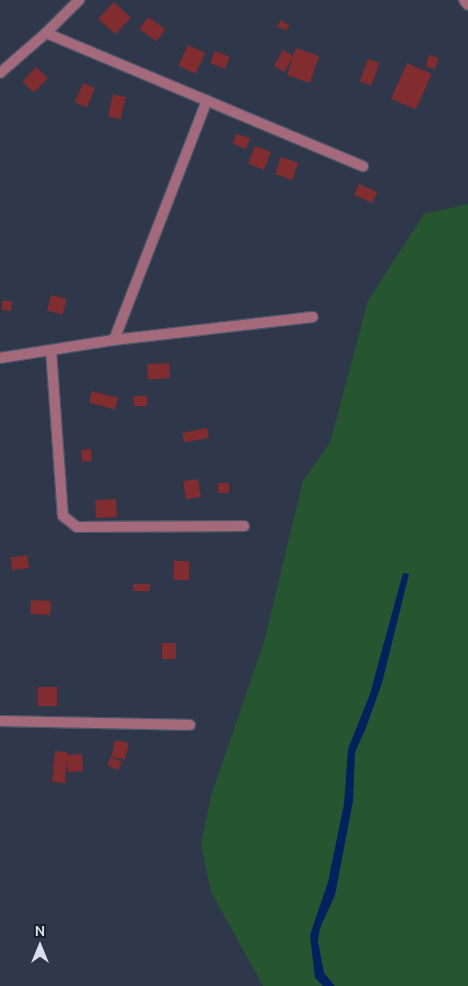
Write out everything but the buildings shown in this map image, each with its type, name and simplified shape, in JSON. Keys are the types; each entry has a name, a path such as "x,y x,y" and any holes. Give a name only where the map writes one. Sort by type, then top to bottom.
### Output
{"street":[{"path":"0,73 46,33 79,0"},
{"path":"464,0 468,5"},
{"path":"46,33 363,166"},
{"path":"114,340 207,100"},
{"path":"0,358 114,340 313,317"},
{"path":"51,350 63,516 77,527 244,526"},
{"path":"0,721 190,725"}],"green space":[{"path":"468,204 468,986 263,986 211,892 201,844 211,796 264,642 303,481 330,443 368,301 424,214"}],"water":[{"path":"403,573 409,574 382,683 355,752 353,801 335,895 320,928 318,941 324,973 335,986 323,986 315,978 310,935 328,882 344,804 348,749 370,694"}]}
